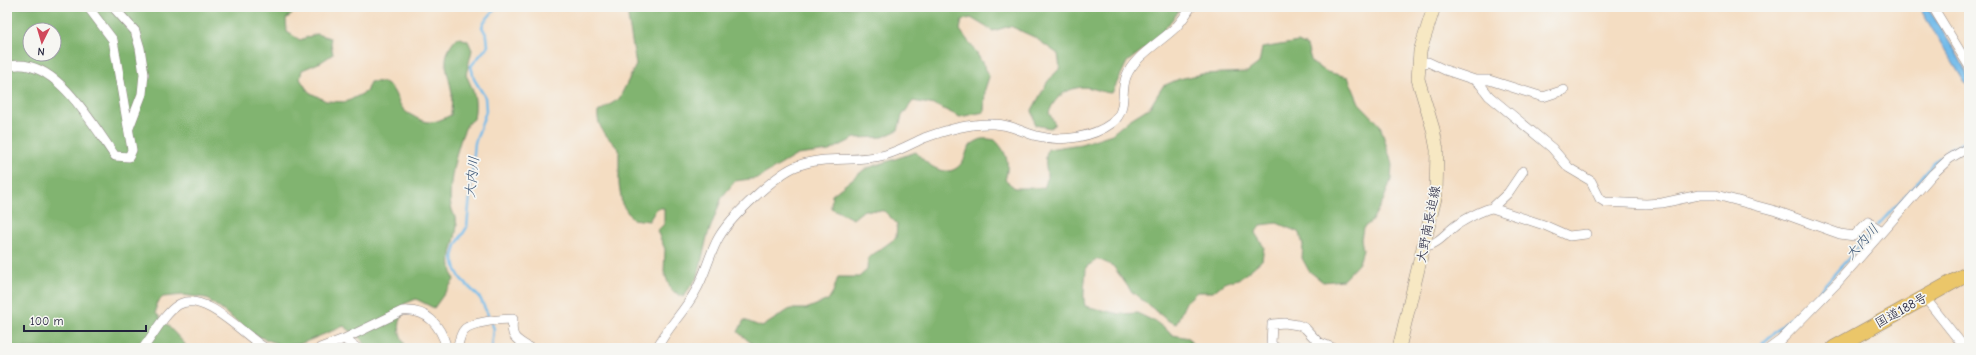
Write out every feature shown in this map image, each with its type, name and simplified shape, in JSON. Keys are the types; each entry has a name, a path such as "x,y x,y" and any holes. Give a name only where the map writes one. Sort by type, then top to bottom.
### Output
{"highway":[{"name":"国道188号","path":"1834,348 1969,273"}],"main road":[{"name":"大野南長迫線","path":"1399,348 1425,246 1436,194 1437,158 1433,129 1418,79 1420,51 1434,7"}],"street":[{"path":"7,67 33,67 54,77 84,112 115,156 129,157 132,150 113,40 88,7"},
{"path":"113,7 135,31 140,48 144,74 142,94 129,131"},
{"path":"657,348 694,294 706,273 718,238 727,225 783,173 796,166 816,161 879,156 894,152 941,132 973,125 993,124 1008,126 1049,138 1075,138 1101,129 1112,122 1119,115 1123,107 1126,77 1132,67 1176,27 1191,7"},
{"path":"1933,7 1969,66"},
{"path":"1418,64 1428,62 1445,70 1475,80 1489,80 1544,97 1564,90"},
{"path":"1475,80 1497,104 1552,148 1569,168 1591,181 1600,199 1605,202 1646,204 1662,203 1698,195 1716,195 1776,211 1840,234 1854,236 1868,222 1878,228"},
{"path":"1770,348 1811,310 1878,228 1933,174 1960,152 1969,148"},
{"path":"1425,246 1432,246 1458,224 1484,210 1492,208 1508,193 1524,171"},
{"path":"1492,208 1529,220 1569,236 1586,234"},
{"path":"1926,297 1965,348"},
{"path":"144,348 168,315 178,305 187,301 196,301 208,305 265,348"},
{"path":"320,348 344,339 402,311 413,310 424,313 432,321 447,348"},
{"path":"457,348 464,330 470,326 503,319 513,319 511,330 514,337 530,348"},
{"path":"1276,348 1271,344 1272,324 1285,323 1305,328 1318,342 1333,348"},
{"path":"344,339 357,348"}],"green space":[{"path":"7,7 300,7 286,19 287,32 300,40 316,34 330,38 333,54 321,62 302,70 300,79 309,92 326,101 346,102 366,92 370,82 379,82 386,84 394,91 401,106 406,112 428,122 437,121 451,115 452,93 446,58 452,44 458,37 468,41 472,50 466,75 473,92 475,107 474,119 467,125 460,141 452,176 450,198 457,226 451,252 451,264 454,280 434,308 416,299 404,304 400,322 400,331 407,348 368,348 361,339 344,326 300,344 281,345 255,335 206,298 183,295 163,297 156,304 156,313 185,344 185,348 7,348"},
{"path":"630,7 1178,7 1178,12 1156,40 1127,62 1112,93 1084,87 1071,90 1059,97 1051,107 1049,113 1055,124 1050,128 1035,125 1032,110 1048,81 1060,68 1058,54 1034,37 1010,26 993,31 971,18 962,20 960,30 976,52 989,77 985,89 984,112 960,117 935,105 913,101 902,116 898,130 883,137 855,138 829,151 797,155 758,178 735,181 722,197 707,237 698,276 683,297 671,290 664,272 665,249 657,231 664,224 664,208 657,208 649,221 632,219 622,204 619,184 619,150 604,133 598,118 598,112 619,99 636,65 628,17"},
{"path":"1298,42 1307,46 1312,63 1327,72 1348,77 1359,103 1380,125 1392,164 1391,180 1383,201 1371,222 1363,228 1361,239 1363,250 1359,263 1343,280 1323,282 1309,271 1302,258 1303,245 1300,233 1277,223 1261,225 1255,233 1264,247 1262,260 1241,278 1224,283 1213,292 1197,292 1186,302 1176,324 1167,320 1131,291 1113,266 1098,259 1086,267 1084,291 1085,306 1119,314 1137,313 1156,322 1173,335 1189,338 1195,348 757,348 738,332 744,320 762,327 790,309 806,309 828,300 833,292 838,277 859,277 867,270 868,258 896,238 897,224 884,211 864,210 853,219 831,208 832,195 865,169 916,152 932,167 945,171 952,170 958,167 963,161 971,145 981,139 989,139 995,140 1005,153 1007,168 1005,180 1015,188 1044,188 1047,177 1046,155 1048,149 1081,144 1112,134 1129,120 1150,107 1163,86 1179,79 1202,74 1247,72 1259,63 1262,48"}],"water":[{"path":"1919,7 1927,7 1945,34 1959,57 1968,77 1969,85 1965,83"}],"waterway":[{"name":"大内川","path":"490,319 480,298 461,279 456,270 453,257 456,245 467,227 475,143 486,111 485,97 474,79 471,66 488,46 487,36 482,27 484,22 497,7"},
{"name":"大内川","path":"1878,225 1917,183 1933,163 1950,149 1969,140"},
{"name":"大内川","path":"1757,348 1809,302 1875,229"},
{"name":"大内川","path":"492,324 494,329 492,348"}]}
